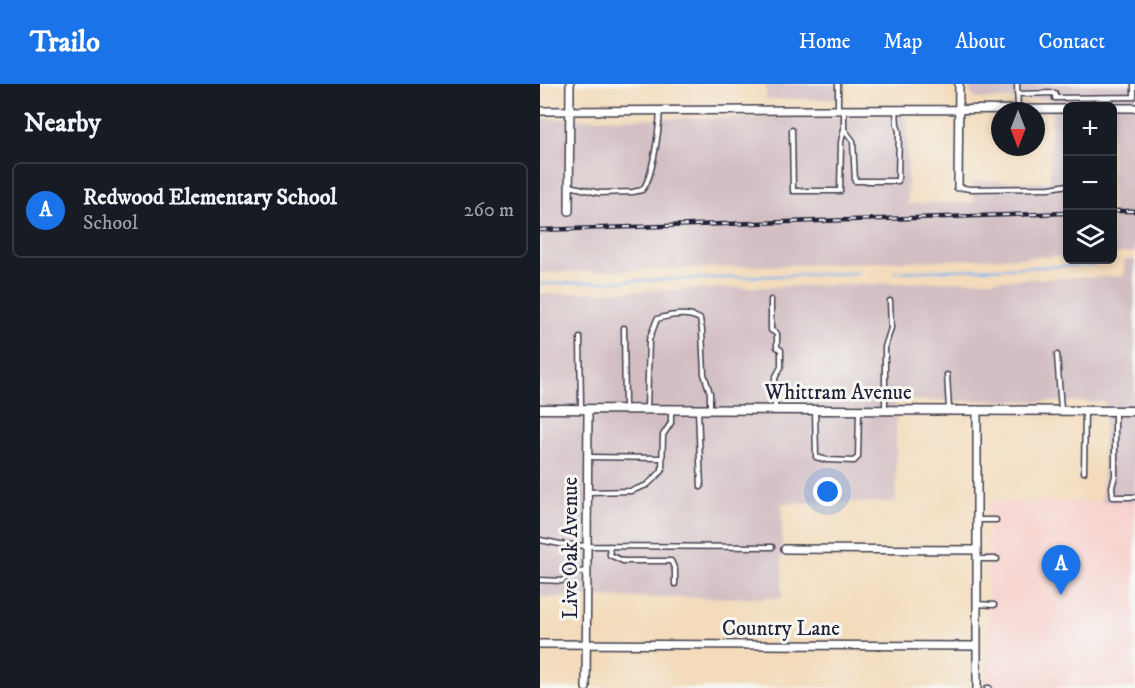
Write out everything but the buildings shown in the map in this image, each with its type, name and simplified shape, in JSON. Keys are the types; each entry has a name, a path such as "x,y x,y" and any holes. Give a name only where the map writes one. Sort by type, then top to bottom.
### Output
{"street":[{"path":"569,212 570,84"},
{"path":"958,187 959,84"},
{"path":"1117,108 1135,108"},
{"path":"540,111 991,109"},
{"path":"1045,109 1063,109"},
{"name":"Whittram Avenue","path":"540,409 1135,411"},
{"name":"Live Oak Avenue","path":"584,409 588,458 586,688"},
{"path":"976,688 977,410"},
{"path":"784,549 977,550"},
{"name":"Country Lane","path":"540,644 976,646"}],"lane":[{"path":"792,130 793,191 840,191 841,142 844,129 838,84"},
{"path":"1017,84 1018,102"},
{"path":"1017,94 1055,93 1055,98 1134,97 1134,84"},
{"path":"844,129 853,141 855,181 898,181 899,131 896,109"},
{"path":"570,186 599,193 642,190 650,178 660,110"},
{"path":"958,187 970,189 1063,186"},
{"path":"771,300 771,330 777,334 781,367 775,378 776,410"},
{"path":"885,410 885,347 891,328 890,301"},
{"path":"647,409 649,340 657,319 692,314 699,319 702,330 704,374 710,393 710,409"},
{"path":"624,328 625,409"},
{"path":"580,338 584,409"},
{"path":"1057,355 1061,410"},
{"path":"947,375 949,410"},
{"path":"587,492 631,491 647,485 662,471 663,435 671,423 670,409"},
{"path":"698,409 701,487"},
{"path":"815,410 816,457 819,460 854,461 858,457 859,410"},
{"path":"1084,472 1085,410"},
{"path":"1115,410 1113,497 1135,497"},
{"path":"588,458 662,458"},
{"path":"977,520 996,520"},
{"path":"540,540 587,546 772,547"},
{"path":"609,546 610,555 623,561 671,561 675,570 675,584"},
{"path":"977,559 997,559"},
{"path":"540,580 562,581 572,573 587,571"},
{"path":"976,604 994,605"}],"shaded area":[{"path":"766,84 843,84 843,99 766,99"},
{"path":"970,84 1135,84 1135,252 1117,254 1117,102 1063,102 1063,256 540,273 540,119 907,117 908,204 974,202 973,181 1050,182 1051,100 976,99 970,93"},
{"path":"1124,260 1135,260 1135,502 1102,502 1105,402 896,400 896,502 782,503 782,598 540,597 540,294 1124,276"},
{"path":"988,502 1135,502 1135,688 987,688"}],"waterway":[{"path":"895,272 1095,265"},
{"path":"540,284 858,273"}],"railway":[{"path":"1117,211 1135,211"},
{"path":"540,230 1063,213"}],"place":[{"name":"Redwood Elementary School","path":"1061,595"}]}
